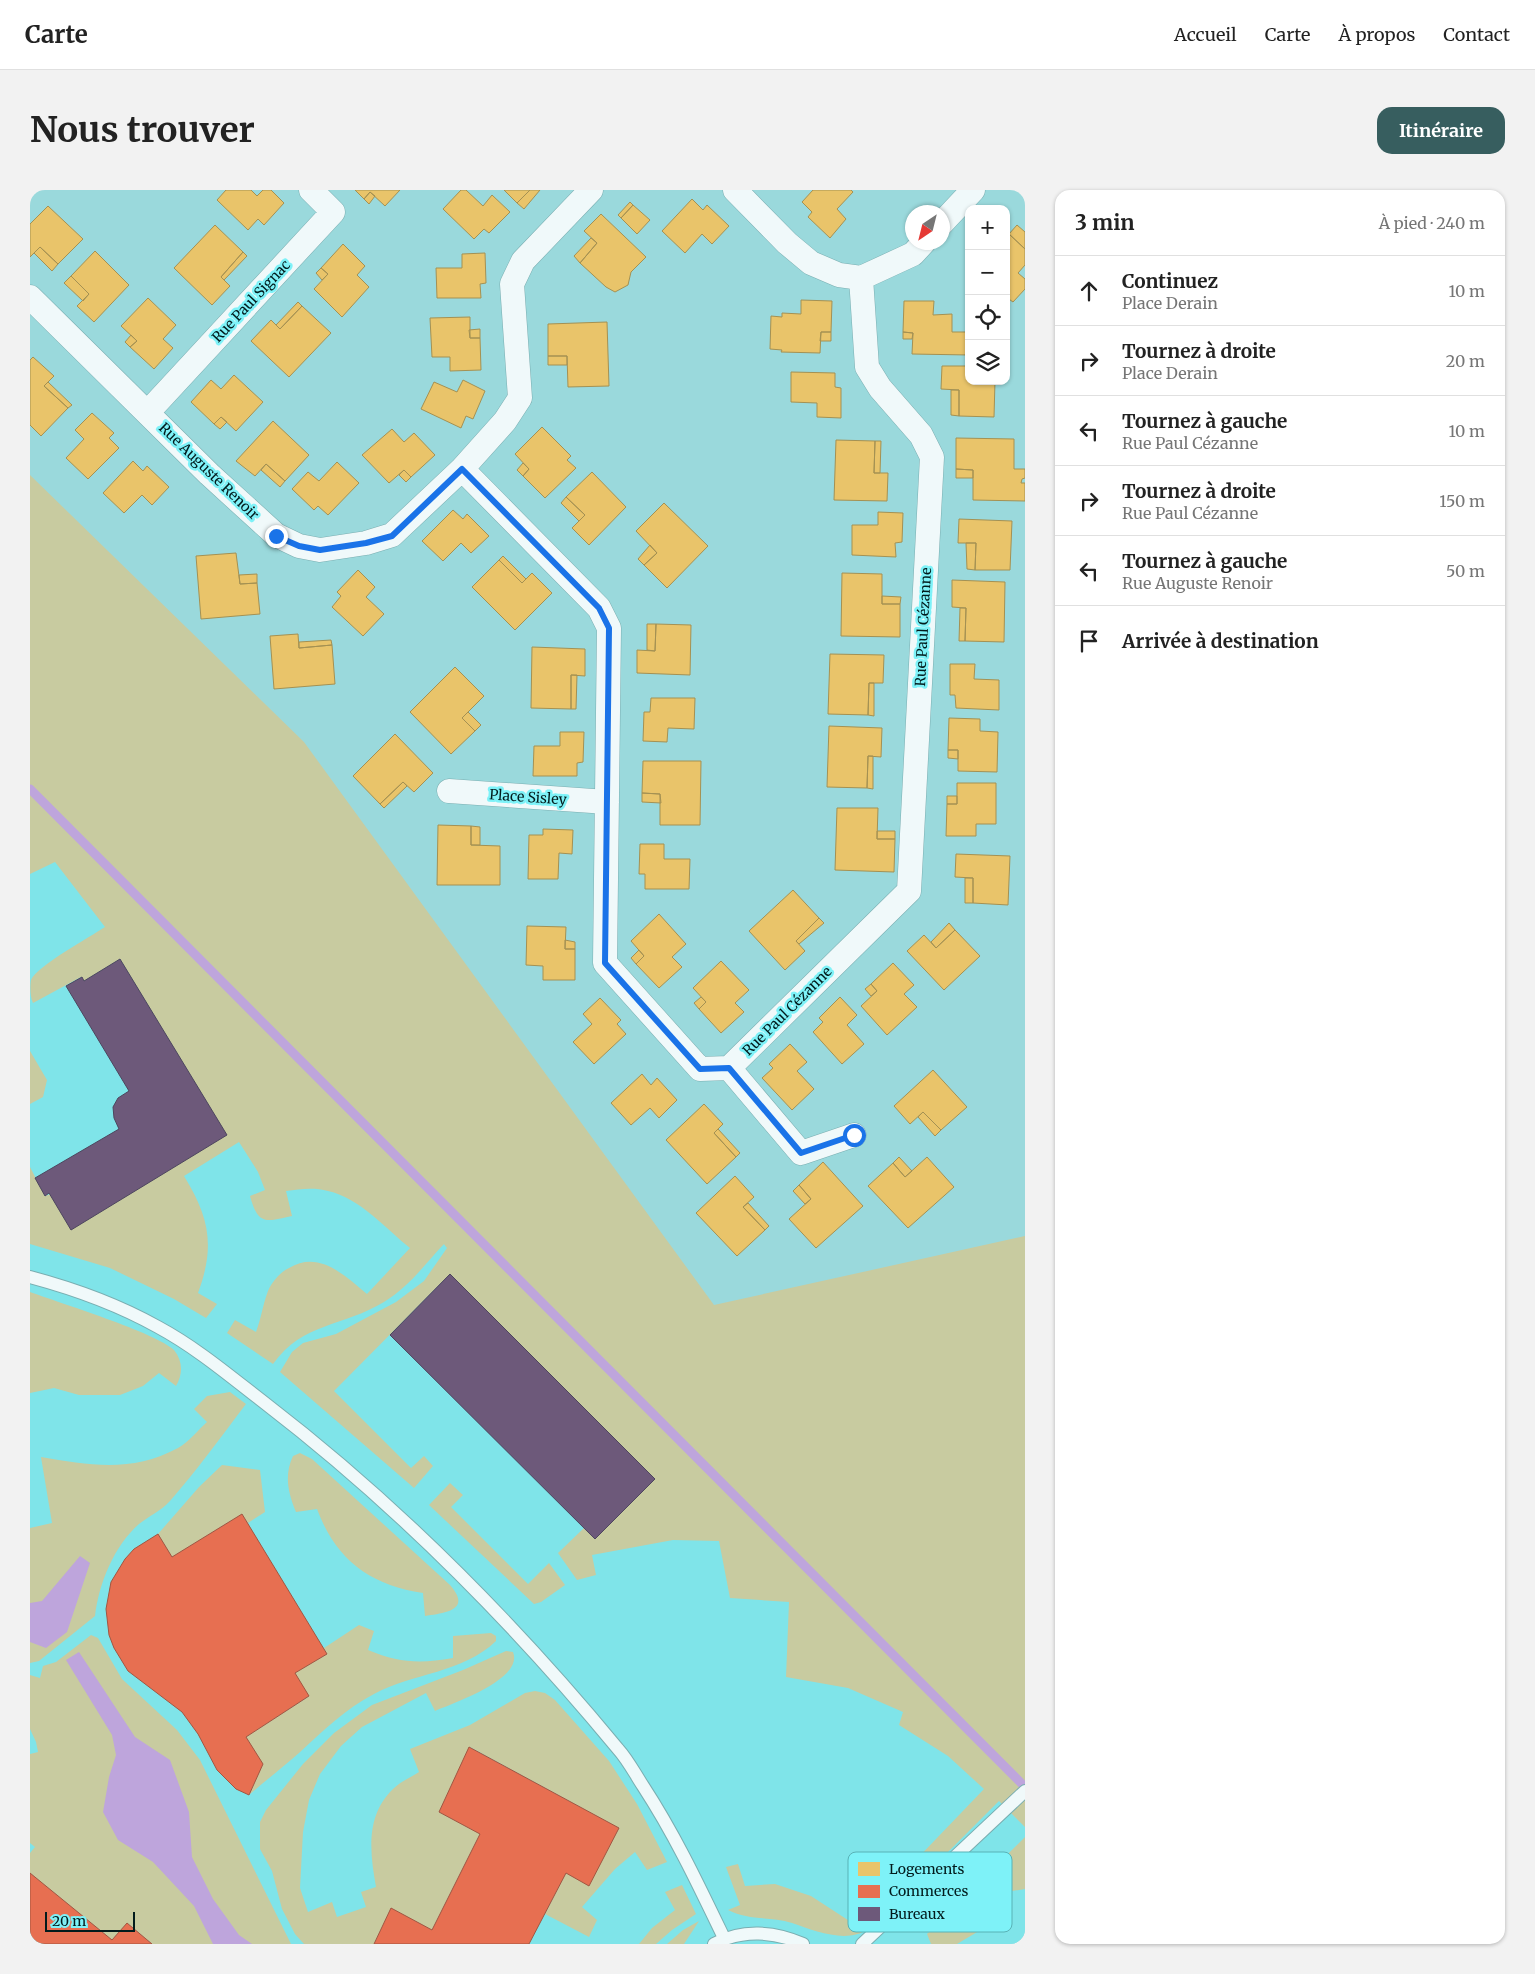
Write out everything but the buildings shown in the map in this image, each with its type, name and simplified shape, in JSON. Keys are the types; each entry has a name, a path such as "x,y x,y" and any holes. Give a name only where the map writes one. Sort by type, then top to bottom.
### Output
{"street":[{"name":"Rue Paul Signac","path":"148,412 333,212 311,190"},
{"name":"Rue Auguste Renoir","path":"30,297 209,474 276,536 299,546 320,550 366,543 392,536 462,469 505,421 520,398 512,284 523,261 591,190"},
{"path":"735,190 787,243 811,263 839,275 861,278 913,254 917,250"},
{"path":"950,214 972,190"},
{"name":"Rue Paul Cézanne","path":"729,1068 909,891 932,457 921,435 880,388 867,367 861,278"},
{"path":"462,469 599,608 609,628 605,963 700,1069 729,1068 801,1153 854,1135"},
{"name":"Place Sisley","path":"449,791 607,802"}],"lane":[{"path":"30,1277 72,1288 118,1306 160,1328 203,1355 291,1424 428,1545 513,1631 619,1750 689,1863 719,1941 754,1932 785,1936 802,1944"},
{"path":"960,1852 1025,1791"},
{"path":"862,1944 875,1932"}],"shaded area":[{"path":"30,830 1025,1827 1025,1944 30,1944"},
{"path":"80,1556 90,1563 67,1632 46,1648 30,1642 30,1603 42,1601"},
{"path":"79,1652 135,1737 170,1760 189,1812 192,1857 213,1899 239,1935 252,1944 213,1944 194,1906 153,1862 118,1840 103,1812 109,1777 116,1755 112,1735 66,1660"}],"green space":[{"path":"30,475 304,742 714,1305 1025,1236 1025,1827 999,1801 948,1852 924,1852 984,1789 948,1756 899,1725 903,1712 848,1688 786,1677 789,1602 730,1598 719,1541 673,1540 592,1555 596,1575 577,1580 558,1553 584,1528 595,1539 655,1479 450,1274 334,1391 411,1468 424,1456 433,1466 414,1488 280,1372 292,1352 303,1343 336,1334 396,1302 424,1281 447,1248 444,1244 409,1282 393,1296 369,1310 324,1327 297,1340 273,1364 227,1333 235,1320 256,1332 268,1291 282,1272 300,1263 321,1263 349,1279 367,1294 410,1248 362,1207 340,1195 323,1190 286,1191 292,1216 269,1220 260,1217 250,1196 265,1190 258,1172 239,1142 184,1176 200,1206 207,1233 207,1261 198,1293 217,1304 206,1318 174,1299 110,1268 30,1244 30,1167 45,1196 226,1135 120,959 84,981 81,977 33,1003 30,992 31,980 35,974 53,960 105,927 55,862 30,874"},
{"path":"30,1051 47,1080 43,1097 30,1104"},
{"path":"30,1292 128,1327 164,1343 174,1350 179,1359 181,1372 176,1386 159,1373 143,1386 120,1395 79,1395 54,1388 30,1393"},
{"path":"230,1392 246,1404 170,1501 139,1524 122,1543 104,1578 95,1616 39,1661 30,1663 30,1528 52,1523 41,1457 110,1465 144,1461 161,1456 178,1448 207,1422 194,1409 207,1396"},
{"path":"300,1453 312,1459 450,1585 456,1593 458,1600 454,1609 425,1616 423,1593 387,1584 357,1567 334,1543 317,1509 296,1512 289,1491 288,1477 293,1456"},
{"path":"222,1465 260,1470 265,1512 248,1523 242,1514 172,1557 158,1534 199,1487"},
{"path":"450,1483 463,1495 451,1507 528,1584 549,1563 565,1585 541,1602 534,1604 429,1505"},
{"path":"359,1625 374,1631 368,1650 400,1660 420,1662 453,1658 453,1636 491,1633 496,1636 496,1641 483,1652 468,1660 389,1687 363,1700 334,1721 293,1759 249,1795 262,1764 246,1737 308,1697 295,1673 327,1654 324,1648"},
{"path":"91,1635 98,1638 122,1679 177,1730 200,1760 291,1944 152,1944 127,1923 112,1940 30,1873 30,1853 35,1847 30,1843 30,1754 38,1752 30,1729 30,1675 40,1678 43,1666 56,1662"},
{"path":"506,1651 513,1652 514,1662 508,1671 485,1689 435,1711 426,1693 362,1727 341,1746 320,1774 309,1800 303,1832 300,1888 308,1912 332,1902 337,1917 366,1907 361,1892 376,1887 371,1848 374,1823 378,1811 393,1789 419,1772 410,1749 470,1725 525,1693 535,1691 545,1693 555,1700 609,1761 637,1804 667,1862 647,1870 635,1852 615,1869 582,1907 597,1920 589,1937 545,1914 566,1873 589,1885 619,1828 470,1747 439,1812 480,1834 432,1930 391,1908 374,1944 304,1944 295,1934 282,1909 272,1871 260,1849 260,1822 266,1810 303,1764 334,1733 372,1705 463,1670"},
{"path":"1025,1837 1025,1889 1012,1891 1012,1852 1010,1852"},
{"path":"738,1864 745,1886 775,1884 811,1896 848,1920 848,1932 862,1932 850,1936 831,1935 784,1921 744,1916 728,1910 740,1905 726,1867"},
{"path":"682,1885 696,1914 672,1930 656,1944 639,1944 652,1928 675,1910 665,1892"},
{"path":"699,1921 684,1944 667,1944 683,1930"},
{"path":"929,1932 977,1932 957,1944 931,1944 927,1934"}],"waterway":[{"path":"30,789 1025,1787"}],"route":[{"path":"276,536 299,546 320,550 366,543 392,536 462,469 599,608 609,628 605,963 700,1069 729,1068 801,1153 854,1135"}]}
